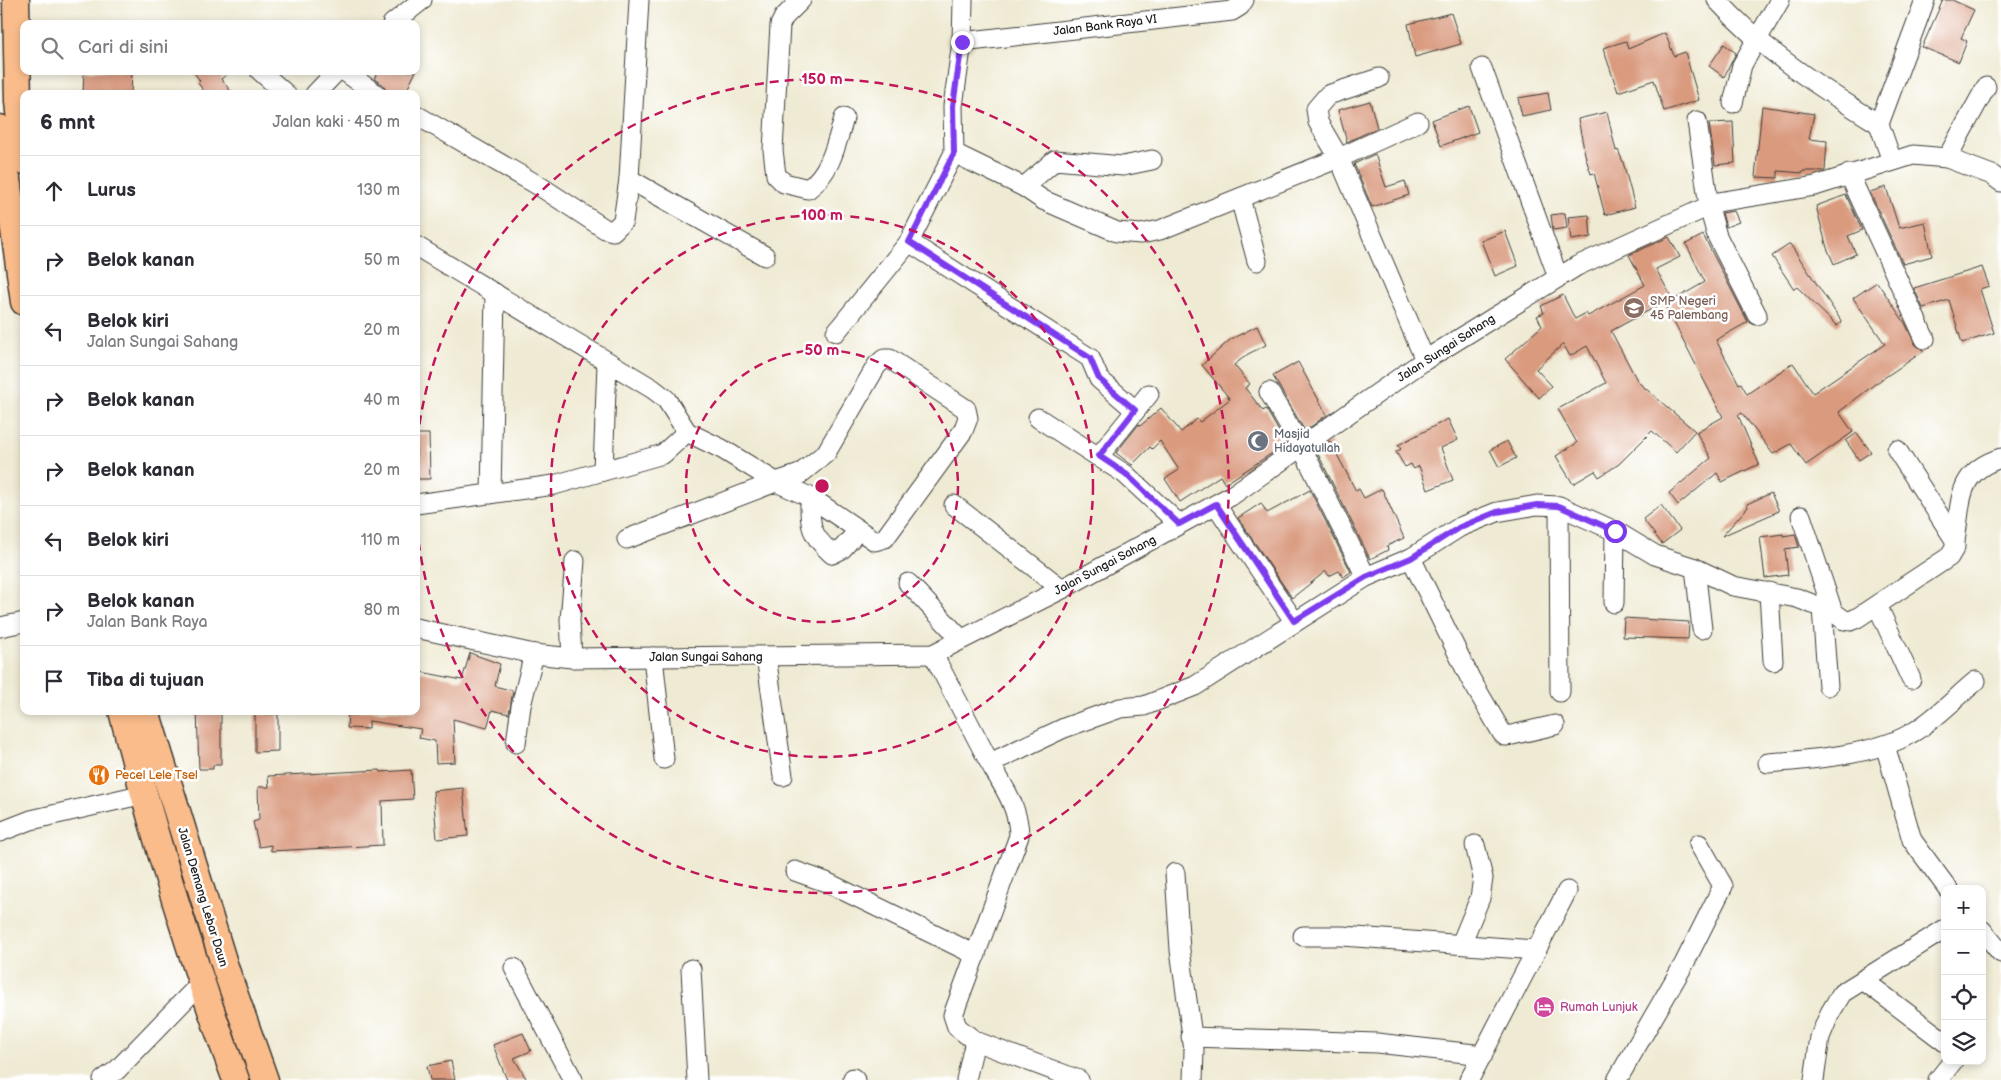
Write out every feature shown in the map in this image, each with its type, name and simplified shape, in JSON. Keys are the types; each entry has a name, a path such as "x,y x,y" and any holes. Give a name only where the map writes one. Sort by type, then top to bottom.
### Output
{"highway":[{"path":"16,0 20,121"},
{"path":"0,128 20,273"},
{"path":"123,715 144,794 201,983 236,1080"},
{"name":"Jalan Demang Lebar Daun","path":"147,715 226,970 265,1080"},
{"path":"201,983 226,970"}],"street":[{"path":"397,20 422,0"},
{"path":"420,117 454,135 605,228 613,231 623,221 629,179 639,0"},
{"path":"801,0 784,17 780,25 774,150 776,175 784,183 808,190 818,182 828,169 844,118"},
{"path":"836,332 909,242 954,153 953,106 962,42 963,0"},
{"name":"Jalan Bank Raya VI","path":"962,42 1232,10 1240,6 1244,0"},
{"path":"1717,0 1781,60 1816,85 1879,124 1892,161"},
{"path":"1733,103 1742,65 1780,0"},
{"path":"1879,124 1925,0"},
{"path":"1482,68 1558,277"},
{"path":"265,75 281,90"},
{"path":"319,90 333,75"},
{"path":"350,75 370,90"},
{"path":"1379,78 1328,95 1316,109 1318,122 1339,158 1425,360"},
{"path":"1947,158 1986,87"},
{"path":"1697,121 1709,206 1718,236 1757,315"},
{"path":"954,153 1024,187 1043,200 1117,232 1141,234 1160,230 1339,158 1418,122"},
{"name":"Jalan Sungai Sahang","path":"420,629 534,654 572,658 933,654 1062,589 1216,504 1302,448 1425,360 1577,266 1718,202 1815,186 1892,161 1926,154 1947,158 1992,176 2001,182"},
{"path":"1024,187 1055,160 1123,166 1152,160"},
{"path":"1848,174 1925,339"},
{"path":"629,179 765,256"},
{"path":"1240,198 1257,261"},
{"path":"909,242 1090,358 1099,379 1135,410"},
{"path":"420,252 495,293 607,363 653,389 666,399 687,432 722,449 776,482 810,497 875,542 885,538 963,431 968,418 966,409 890,359 884,358 877,365 826,452 800,474 776,482 626,539"},
{"path":"491,494 495,293"},
{"path":"603,471 607,363"},
{"path":"1269,392 1302,448 1366,577"},
{"path":"1099,456 1149,394"},
{"path":"1038,418 1126,474 1179,524"},
{"path":"420,503 554,485 663,454 687,432"},
{"path":"1897,450 1955,540"},
{"path":"990,763 1064,728 1120,708 1144,706 1195,686 1294,621 1366,577 1411,558 1460,527 1497,512 1537,505 1559,506 1615,531 1655,554 1694,568 1733,586 1798,598 1844,620 1850,621 1878,607 1949,557 1955,548 1965,483 1984,464 2001,458"},
{"path":"810,497 810,526 813,534 832,554 842,549 858,531"},
{"path":"1216,504 1294,621"},
{"path":"954,505 1062,589"},
{"path":"1559,506 1560,692"},
{"path":"1801,516 1828,611 1828,686"},
{"path":"1614,603 1615,531"},
{"path":"1411,558 1470,678 1502,733 1506,736 1555,725"},
{"path":"572,658 570,620 575,561"},
{"path":"1694,568 1702,629"},
{"path":"908,582 962,640"},
{"path":"1769,592 1773,661"},
{"path":"1878,607 1911,679"},
{"path":"0,627 20,623"},
{"path":"516,743 521,706 534,654"},
{"path":"933,654 990,763 1007,790 1019,827 1019,836 953,1015 957,1026 975,1042 1079,1080"},
{"path":"766,656 784,776"},
{"path":"653,657 664,759"},
{"path":"1768,763 1808,760 1885,746 1911,734 1976,681"},
{"path":"1885,746 1912,840 1945,885"},
{"path":"0,832 31,820 144,794"},
{"path":"1617,1080 1684,964 1723,886 1699,844"},
{"path":"1461,944 1480,898 1483,878 1475,845"},
{"path":"795,871 834,886 976,955"},
{"path":"1175,873 1180,950 1194,1050 1193,1080"},
{"path":"1469,1080 1566,891"},
{"path":"1814,1080 1820,1037 1830,1013 1842,993 1942,930"},
{"path":"1986,935 2001,953"},
{"path":"1303,936 1342,936 1536,950"},
{"path":"514,968 573,1080"},
{"path":"692,969 697,1080"},
{"path":"1863,980 1941,1039"},
{"path":"103,1080 117,1070 201,983"},
{"path":"1191,1037 1377,1043 1483,1055"},
{"path":"966,1080 975,1042"},
{"path":"1938,1080 1950,1065"}],"building":[{"path":"1943,0 1952,0 1974,10 1961,38 1967,41 1959,62 1922,47"},
{"path":"1451,13 1461,44 1415,57 1408,24"},
{"path":"1665,33 1674,56 1685,52 1699,100 1664,111 1654,80 1618,92 1603,48 1626,41 1628,49"},
{"path":"1724,44 1736,53 1724,77 1709,66"},
{"path":"84,75 132,75 131,90 83,90"},
{"path":"196,75 226,75 221,79 230,90 203,90 198,83 200,81"},
{"path":"376,75 414,75 407,90 386,90 383,85 374,79"},
{"path":"1548,93 1551,110 1522,116 1518,98"},
{"path":"1370,101 1377,128 1347,142 1338,110"},
{"path":"1469,106 1478,132 1441,146 1432,120"},
{"path":"1762,106 1814,114 1809,139 1827,141 1825,171 1803,171 1803,173 1778,171 1778,178 1755,177"},
{"path":"1607,112 1616,151 1618,150 1623,162 1635,207 1605,215 1594,173 1591,174 1586,159 1578,119"},
{"path":"1733,122 1735,163 1715,165 1709,123"},
{"path":"1375,154 1386,187 1405,181 1409,195 1372,207 1354,164"},
{"path":"1886,187 1899,228 1925,222 1932,256 1903,264 1870,192"},
{"path":"1846,195 1862,230 1848,236 1856,254 1834,264 1827,248 1816,206"},
{"path":"1734,211 1739,222 1726,227 1722,213"},
{"path":"1565,213 1567,228 1553,230 1551,215"},
{"path":"1589,215 1591,237 1571,240 1568,217"},
{"path":"1505,231 1518,266 1495,276 1481,241"},
{"path":"1703,235 1748,322 1716,340 1739,384 1741,383 1747,394 1793,363 1813,393 1885,344 1853,298 1877,282 1905,323 1915,344 1924,351 1875,384 1839,412 1853,432 1806,465 1791,444 1773,454 1742,413 1738,415 1759,464 1722,482 1717,473 1678,505 1669,493 1711,458 1696,432 1723,417 1665,305 1705,282 1686,244"},
{"path":"1669,237 1680,257 1656,269 1672,298 1611,331 1638,382 1695,431 1676,452 1652,431 1619,464 1599,477 1595,471 1573,484 1556,456 1577,443 1558,409 1606,383 1587,346 1570,356 1563,344 1536,369 1552,386 1539,398 1505,359 1542,326 1537,316 1544,313 1541,306 1563,295 1575,319 1586,313 1588,316 1645,285 1629,255"},
{"path":"1790,244 1842,322 1837,326 1797,287 1794,289 1772,256"},
{"path":"1982,267 1989,286 1980,289 1994,333 1962,343 1949,300 1923,308 1914,288"},
{"path":"1257,326 1266,345 1248,354 1234,365 1250,384 1245,388 1263,411 1266,409 1286,444 1225,484 1220,476 1180,502 1165,479 1179,470 1160,441 1152,449 1150,447 1132,465 1116,453 1139,424 1140,426 1161,408 1181,432 1197,419 1200,422 1230,399 1202,365 1231,339"},
{"path":"1298,362 1327,415 1305,431 1273,376"},
{"path":"1448,419 1458,440 1441,448 1453,480 1428,490 1419,466 1414,469 1411,464 1405,467 1396,452 1401,449 1398,445"},
{"path":"1857,433 1871,452 1859,460 1846,441"},
{"path":"420,434 429,434 430,479 420,479"},
{"path":"1330,441 1356,491 1359,489 1364,498 1382,489 1404,538 1387,546 1388,550 1370,559 1316,450"},
{"path":"1507,441 1516,458 1499,467 1490,450"},
{"path":"1310,490 1351,572 1343,577 1339,571 1329,576 1326,571 1292,598 1238,518 1261,503 1267,513"},
{"path":"1771,493 1779,511 1722,536 1748,507 1747,504"},
{"path":"1661,505 1680,530 1662,544 1643,519"},
{"path":"1783,534 1783,536 1795,534 1799,547 1785,549 1788,575 1765,578 1760,537"},
{"path":"1624,618 1689,622 1688,639 1623,637"},
{"path":"470,653 500,664 495,686 513,691 509,714 492,710 487,728 453,719 455,762 436,763 435,741 419,738 421,729 369,721 369,729 347,728 348,715 420,715 420,672 462,680"},
{"path":"197,715 221,715 221,765 213,765 213,769 199,769"},
{"path":"255,715 278,715 278,751 255,752"},
{"path":"380,770 381,772 411,770 413,799 382,801 383,845 271,851 271,845 259,847 253,822 259,820 258,787 269,787 268,776"},
{"path":"463,788 468,836 437,839 433,791"},
{"path":"523,1033 531,1051 514,1058 527,1080 507,1080 493,1045"},
{"path":"451,1061 455,1080 430,1080 427,1066"}],"place":[{"name":"SMP Negeri 45 Palembang","path":"1634,308"},
{"name":"Masjid Hidayatullah","path":"1258,441"},
{"name":"Pecel Lele Tsel","path":"99,775"},
{"name":"Rumah Lunjuk","path":"1544,1007"}],"route":[{"path":"962,42 955,80 953,106 954,153 909,242 1090,358 1099,379 1135,410 1099,456 1126,474 1179,524 1216,504 1294,621 1366,577 1411,558 1460,527 1497,512 1537,505 1559,506 1615,531"}]}
